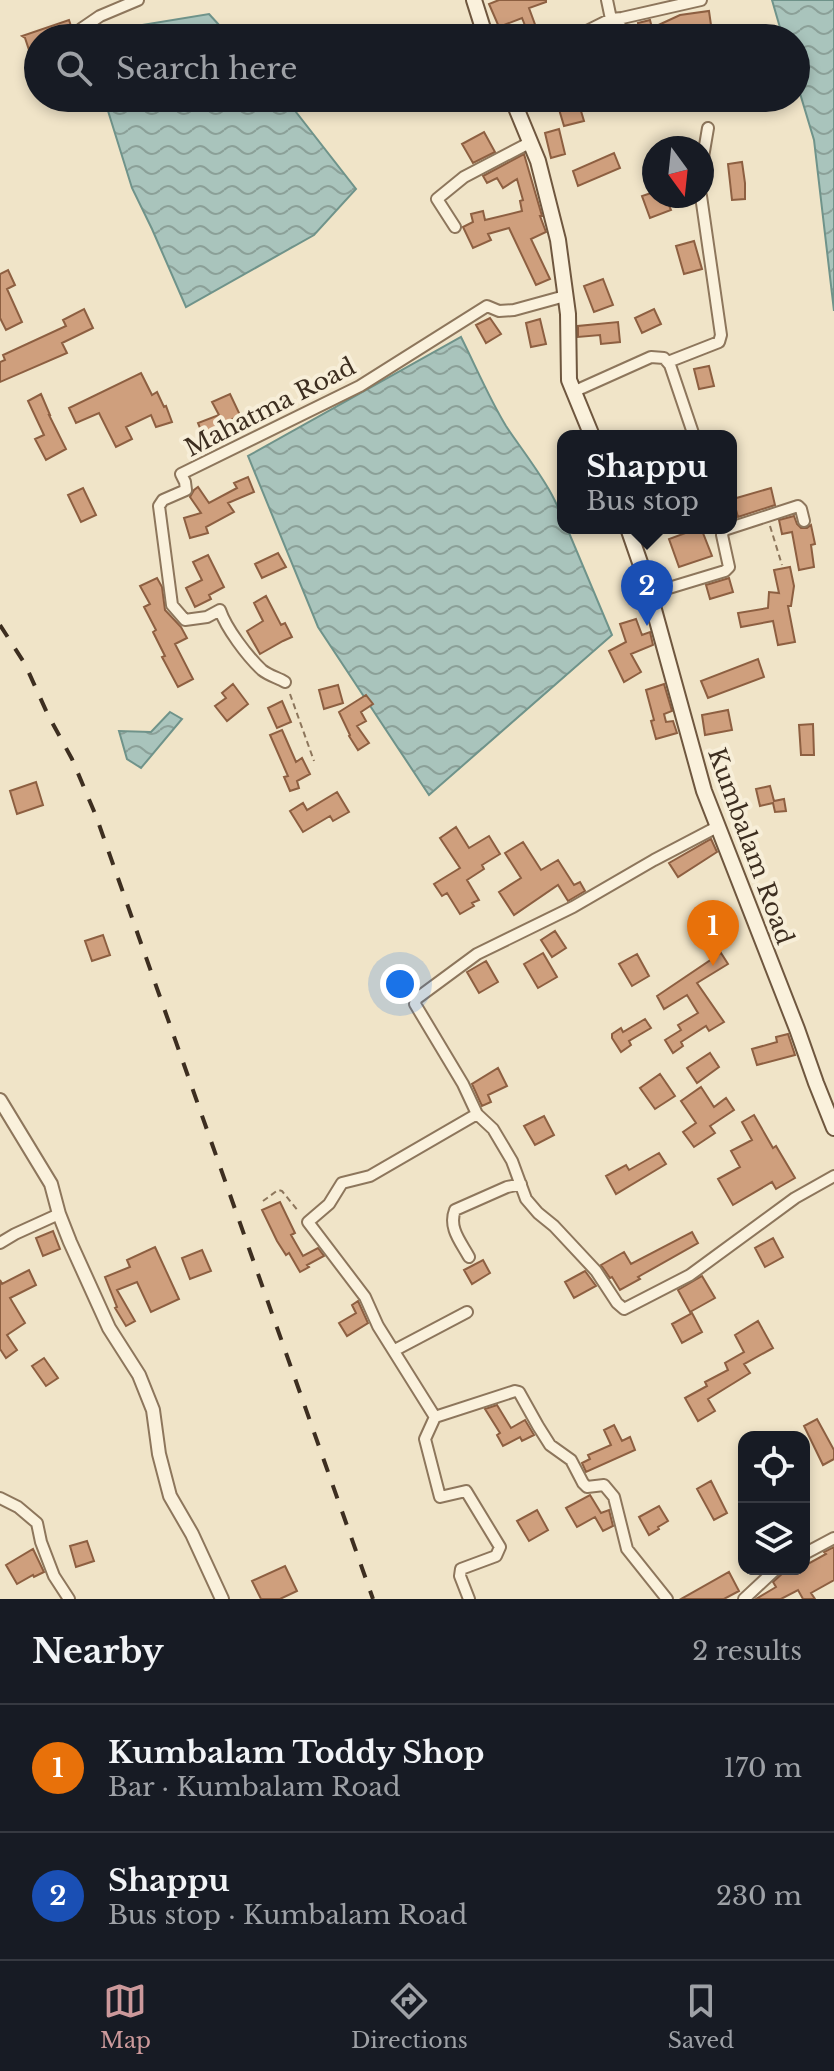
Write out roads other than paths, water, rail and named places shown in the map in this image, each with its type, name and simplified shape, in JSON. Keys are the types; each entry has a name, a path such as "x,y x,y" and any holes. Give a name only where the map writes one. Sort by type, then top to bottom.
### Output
{"main road":[{"path":"474,0 482,24"},
{"path":"518,112 538,161 558,240 568,314 569,380 589,430"},
{"name":"Kumbalam Road","path":"630,534 686,721 693,757 717,827 834,1128"}],"street":[{"path":"88,24 138,0"},
{"path":"607,0 611,19 617,24"},
{"path":"601,24 611,19 701,0"},
{"path":"707,136 708,128"},
{"path":"455,227 437,199 464,177 531,142"},
{"path":"668,362 719,342 721,335 703,208"},
{"name":"Mahatma Road","path":"285,682 264,672 223,619 220,610 207,617 185,620 172,605 159,506 163,500 186,490 181,474 360,386 487,306 499,311 514,310 565,296"},
{"path":"573,392 651,357 664,358 692,430"},
{"path":"737,526 798,506 804,521"},
{"path":"649,594 725,571 729,567 721,534"},
{"path":"717,827 573,907 477,954 416,999 415,1004 463,1084 477,1114 493,1129 512,1161 526,1199 588,1262 624,1309 690,1275 795,1198 834,1176"},
{"path":"0,1100 51,1184 59,1214 109,1328 139,1375 153,1410 159,1454 170,1496 192,1534 222,1599"},
{"path":"435,1417 378,1326 365,1297 308,1222 329,1204 342,1183 370,1176 477,1114"},
{"path":"469,1257 454,1232 452,1219 455,1210 521,1184"},
{"path":"0,1243 59,1214"},
{"path":"395,1350 467,1312"},
{"path":"469,1599 460,1576 461,1569 496,1556 500,1547 466,1491 440,1497 425,1439 435,1417 515,1391 519,1392 550,1445 571,1460 583,1483 587,1487 604,1485 614,1497 627,1549 667,1599"},
{"path":"0,1498 18,1507 37,1523 54,1576 69,1599"},
{"path":"810,1551 834,1538"},
{"path":"744,1599 770,1575"}],"water":[{"path":"772,0 834,0 834,311 814,140 806,112 810,112 810,24 779,24"},
{"path":"209,14 218,24 148,24"},
{"path":"108,112 296,112 356,189 314,235 186,307 132,188"},
{"path":"461,337 506,426 556,504 557,534 570,534 612,635 429,795 318,627 248,456"},
{"path":"170,712 182,719 141,768 127,759 119,731 151,732"}],"railway":[{"path":"0,625 25,664 96,816 373,1599"}],"place":[{"name":"Shappu","path":"647,626"},
{"name":"Kumbalam Toddy Shop","path":"713,966"}]}
